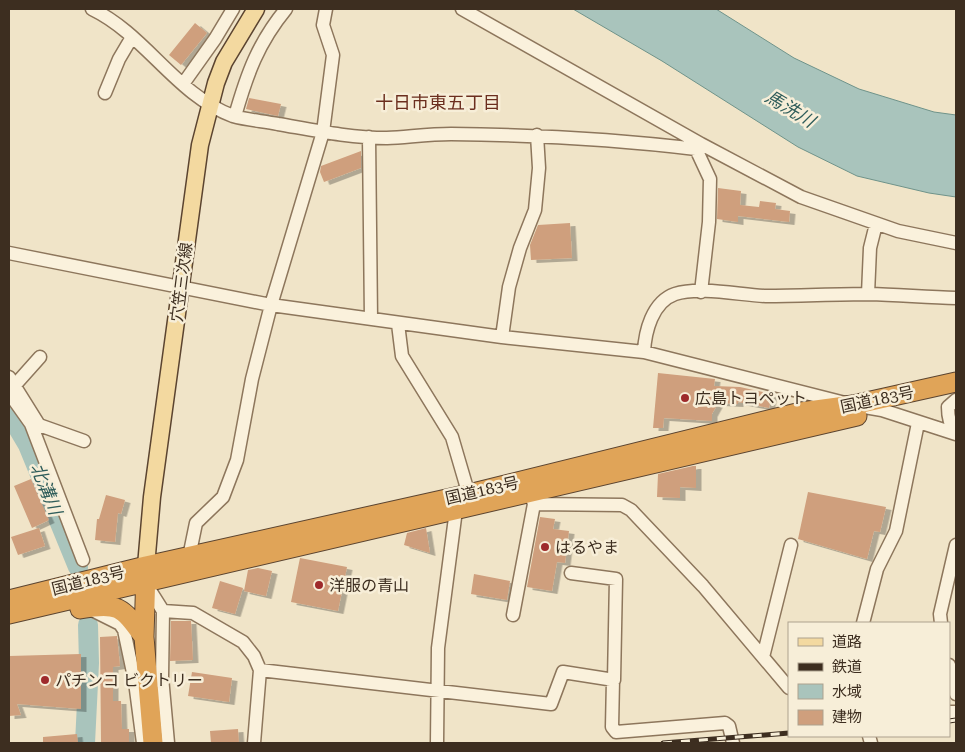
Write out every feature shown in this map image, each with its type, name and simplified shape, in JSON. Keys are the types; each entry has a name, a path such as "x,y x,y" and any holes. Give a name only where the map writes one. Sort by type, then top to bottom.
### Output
{"highway":[{"name":"国道183号","path":"9,600 145,574 466,503 789,416 853,405 956,382"},
{"name":"国道183号","path":"9,614 145,574 188,557 466,503 532,499 882,410 956,395"},
{"path":"145,574 144,637 153,743"},
{"path":"34,608 73,610 103,605 126,612 144,637"}],"main road":[{"name":"穴笠三次線","path":"145,574 152,497 200,145 210,105 224,62 256,9"}],"street":[{"path":"92,9 132,37 183,84 210,105 234,116 323,132 369,137 433,134 537,135 699,147"},
{"path":"183,84 215,39 233,9"},
{"path":"234,116 249,68 268,32 286,9"},
{"path":"188,557 196,523 223,497 231,479 271,305 323,132 333,55 323,25 326,9"},
{"path":"462,9 699,147 801,197 898,231 956,243"},
{"path":"105,93 119,59 132,37"},
{"path":"502,337 509,287 520,248 535,210 539,168 537,135"},
{"path":"369,137 371,319"},
{"path":"699,147 710,179 709,222 701,292"},
{"path":"868,294 870,248 876,224"},
{"path":"10,256 271,305 398,324 644,352 853,405 882,410 956,434"},
{"path":"644,352 645,332 653,315 665,300 674,294 701,292 765,296 868,294 956,298"},
{"path":"398,324 402,356 452,437 466,503 438,648 436,691 437,743"},
{"path":"11,385 40,357"},
{"path":"11,385 39,425 84,441"},
{"path":"11,385 31,424 83,560"},
{"path":"789,416 796,402 793,390"},
{"path":"956,400 948,407 948,421 956,434"},
{"path":"863,622 877,569 896,531 918,423"},
{"path":"513,615 532,499 622,506 631,510 703,586 788,687"},
{"path":"763,657 792,545"},
{"path":"941,622 940,614 956,545"},
{"path":"572,573 616,579 614,680 612,680 612,727 616,732 725,723 729,726 733,743"},
{"path":"145,574 163,611 162,677 168,743"},
{"path":"88,608 120,624 124,630 135,682 143,743"},
{"path":"163,611 193,613 243,642 254,656 260,670 254,743"},
{"path":"950,669 956,694"},
{"path":"260,670 551,704 563,672 612,680"}],"water":[{"name":"馬洗川","path":"573,9 716,9 794,58 859,89 934,112 956,115 956,197 929,193 857,176 798,147 662,61"}],"building":[{"path":"195,23 207,33 181,65 169,55"},
{"path":"249,98 281,104 278,116 246,109"},
{"path":"361,151 361,168 324,182 320,172 321,166"},
{"path":"718,188 741,191 740,205 759,207 760,201 776,203 775,209 790,211 789,222 738,216 738,222 717,219"},
{"path":"570,223 572,258 531,260 530,245 538,225"},
{"name":"広島トヨペット","path":"658,373 715,379 714,386 740,387 772,394 769,408 738,402 738,404 718,403 712,414 712,421 664,418 663,428 653,428"},
{"path":"696,466 696,488 680,487 680,498 657,497 658,474"},
{"path":"31,479 49,520 32,528 14,486"},
{"path":"808,492 886,507 880,532 874,531 867,559 798,539"},
{"path":"106,495 125,500 121,514 118,513 115,542 95,540 97,519 99,519"},
{"name":"はるやま","path":"540,517 555,519 553,529 569,531 565,563 557,562 552,591 527,587"},
{"path":"39,528 45,546 18,555 11,537"},
{"path":"426,528 430,553 404,545 407,533"},
{"name":"洋服の青山","path":"300,558 347,567 338,611 291,602"},
{"path":"258,568 272,571 266,596 244,591 248,570"},
{"path":"474,574 510,581 507,600 471,594"},
{"path":"220,581 243,588 235,614 212,608"},
{"path":"171,621 191,621 193,660 170,661"},
{"path":"117,636 120,666 113,667 113,701 121,701 122,729 129,729 129,743 101,743 100,637"},
{"name":"パチンコ ビクトリー","path":"81,654 81,709 17,704 21,715 9,716 9,656"},
{"path":"192,672 232,678 229,702 188,696"},
{"path":"238,729 239,743 211,743 210,731"},
{"path":"77,734 78,743 43,743 43,737"}],"waterway":[{"name":"北溝川","path":"9,413 28,445 78,567"},
{"name":"北溝川","path":"85,743 89,663 88,625"}],"railway":[{"path":"950,721 956,720"},
{"path":"663,743 788,733"}],"place":[{"name":"広島トヨペット","path":"685,398"},
{"name":"はるやま","path":"545,547"},
{"name":"洋服の青山","path":"319,585"},
{"name":"パチンコ ビクトリー","path":"45,680"}],"district":[{"name":"十日市東五丁目","path":"438,103"}]}
